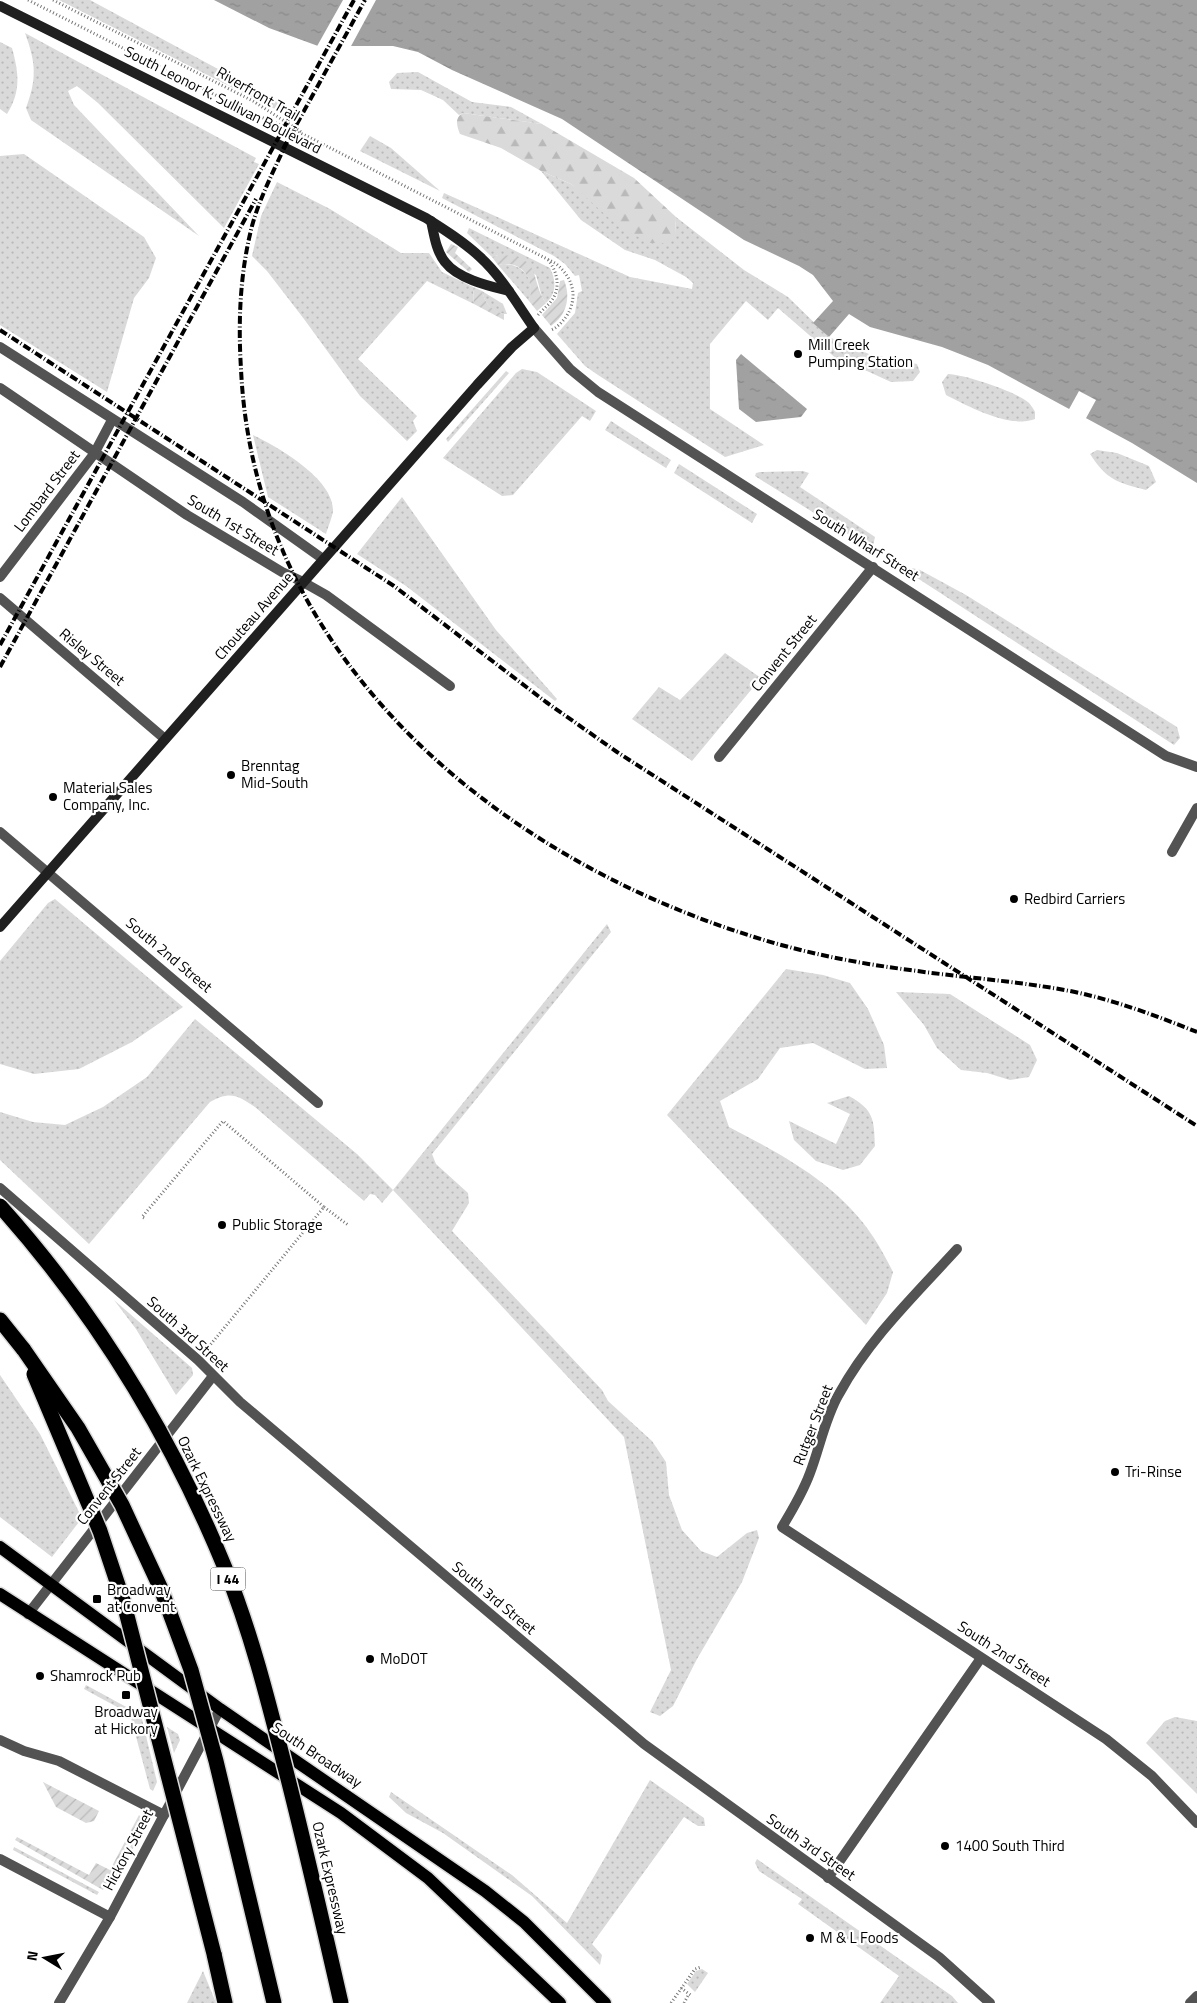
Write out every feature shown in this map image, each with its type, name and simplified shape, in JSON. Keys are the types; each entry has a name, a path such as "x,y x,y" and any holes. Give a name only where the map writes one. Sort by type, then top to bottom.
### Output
{"highway":[{"name":"Ozark Expressway","path":"0,1206 86,1314 127,1375 187,1484 222,1562 252,1648 272,1715 342,2003"},
{"path":"0,1320 24,1350 88,1445 122,1505 161,1589 199,1697 274,2003"},
{"path":"24,1350 100,1531 123,1600 225,2003"}],"main road":[{"name":"South Broadway","path":"0,1547 220,1708 485,1891 524,1922 605,2003"},
{"path":"0,1594 28,1614 342,1813 428,1878 560,2003"}],"street":[{"name":"South Leonor K. Sullivan Boulevard","path":"0,6 431,221 456,237 479,256 509,291 534,328"},
{"path":"431,221 440,254 452,268 489,286 509,291"},
{"name":"Chouteau Avenue","path":"0,927 501,358 534,328"},
{"name":"South Wharf Street","path":"534,328 570,369 598,392 1166,756 1197,767"},
{"name":"South 1st Street","path":"0,347 243,502 323,559"},
{"name":"South 1st Street","path":"0,388 94,454 195,520 326,596 450,686"},
{"name":"Lombard Street","path":"0,577 94,454 112,420"},
{"name":"Convent Street","path":"719,757 873,567"},
{"name":"Risley Street","path":"0,598 166,739"},
{"path":"1172,852 1197,808"},
{"name":"South 2nd Street","path":"0,832 318,1103"},
{"name":"South 3rd Street","path":"0,1188 198,1360 240,1402 644,1744 946,1962 990,2003"},
{"name":"Rutger Street","path":"782,1527 810,1473 838,1395 863,1355 876,1337 957,1249"},
{"name":"Convent Street","path":"28,1614 213,1376"},
{"name":"South 2nd Street","path":"782,1527 1106,1739 1152,1776 1197,1822"},
{"path":"828,1878 981,1658"},
{"name":"Hickory Street","path":"59,2003 110,1917 220,1708"},
{"path":"0,1740 24,1751 59,1761 164,1815"},
{"path":"0,1859 110,1917"},
{"path":"1190,2003 1197,1996"}],"path":[{"name":"Riverfront Trail","path":"28,0 249,112 307,136"},
{"name":"Riverfront Trail","path":"53,0 253,101 307,136"},
{"path":"307,136 548,260 565,272 573,289 573,298 568,313 554,330"},
{"path":"539,313 550,303 557,291 556,276 548,260"},
{"path":"144,1218 142,1217 223,1121 324,1207 348,1225"},
{"path":"206,1350 324,1207"},
{"path":"671,2003 695,1969 701,1967"},
{"path":"681,1988 691,1995 684,2003"}],"green space":[{"path":"59,0 90,0 285,105 281,112"},
{"path":"25,33 256,158 254,162 259,164 224,228 98,103 77,86 68,91 74,105 199,236 31,120 26,108 32,88 34,70"},
{"path":"0,42 12,48 17,74 15,98 7,114 0,109"},
{"path":"418,72 472,102 511,107 542,124 463,113 459,115 443,100 421,90 391,89 389,82 397,73"},
{"path":"463,113 542,124 634,178 676,217 675,233 667,243 650,243 619,227 571,184 541,171 501,148 460,134 457,120"},
{"path":"370,136 391,148 440,191 360,151"},
{"path":"24,154 144,237 156,258 149,278 134,298 107,392 0,325 0,156"},
{"path":"541,171 571,184 588,197 675,233 676,217 744,270 788,297 829,337 869,354 917,364 920,372 913,381 891,382 867,371 846,367 778,308 768,320 746,301 710,344 710,409 764,445 725,457 585,366 557,334 575,313 578,293 582,291 579,275 575,276 565,264 554,256 442,198 444,193 630,277 692,289 693,283 686,277 655,260 625,250 581,220"},
{"path":"277,182 330,209 401,253 429,253 442,272 473,287 474,304 427,281 358,359 417,416 413,421 417,431 407,441 360,396 267,271 252,256 261,216"},
{"path":"469,228 550,268 554,291 550,299 546,303 542,297 536,275 498,255 492,257 467,233"},
{"path":"451,244 458,247 455,253 472,269 469,272 446,252"},
{"path":"498,255 513,256 523,259 529,264 546,303 537,311 529,301 530,285 525,272 514,265 498,265 492,257"},
{"path":"503,264 517,267 526,275 531,287 529,301 498,265"},
{"path":"564,280 567,293 566,305 561,317 551,326 542,315 557,298 560,281"},
{"path":"473,287 482,291 485,300 493,309 504,314 504,320 474,304"},
{"path":"482,291 503,304 507,314 502,314 490,307"},
{"path":"522,369 537,372 596,411 590,421 582,416 513,495 502,496 443,458 516,373"},
{"path":"506,371 509,373 448,442 446,439"},
{"path":"948,374 978,380 1022,398 1030,404 1035,412 1035,419 1014,421 1002,419 955,400 946,395 942,382"},
{"path":"611,421 671,460 666,468 605,430"},
{"path":"253,435 290,456 315,476 324,487 331,499 333,511 326,534 268,497"},
{"path":"1097,450 1117,453 1149,466 1156,482 1146,490 1113,479 1107,475 1090,454"},
{"path":"679,464 757,514 752,523 674,473"},
{"path":"803,471 809,473 800,487 875,537 873,546 867,546 755,476 756,473 760,472"},
{"path":"402,497 496,630 557,699 555,701 406,586 357,554"},
{"path":"912,568 920,570 966,595 1177,727 1180,738 1174,745 908,572"},
{"path":"725,653 761,678 692,761 632,719 659,687 680,700"},
{"path":"55,899 183,1007 132,1042 79,1069 34,1074 0,1064 0,961 48,903"},
{"path":"607,924 611,932 432,1154 436,1164 468,1193 469,1203 452,1231 602,1390 608,1401 652,1441 666,1462 669,1495 682,1530 701,1551 717,1557 747,1533 757,1530 759,1538 742,1582 697,1659 673,1706 660,1716 650,1712 671,1670 624,1437 393,1190"},
{"path":"786,969 823,975 850,983 868,1009 884,1045 887,1068 865,1069 813,1043 780,1048 758,1079 720,1101 729,1127 790,1160 809,1173 845,1202 874,1238 893,1272 887,1293 866,1325 667,1115"},
{"path":"896,992 950,994 1030,1045 1037,1060 1029,1077 1010,1080 987,1073 961,1070 937,1048 924,1025"},
{"path":"195,1019 357,1154 393,1190 382,1203 375,1195 370,1194 364,1201 255,1107 238,1097 223,1096 210,1102 89,1244 0,1160 0,1112 33,1122 65,1125 103,1107 147,1077"},
{"path":"849,1096 863,1106 871,1116 875,1146 860,1165 843,1170 816,1161 794,1140 789,1121 836,1144 850,1114 827,1103"},
{"path":"114,1300 192,1368 193,1375 176,1395 136,1329"},
{"path":"0,1375 40,1434 82,1518 52,1557 0,1517"},
{"path":"86,1685 141,1715 157,1782 153,1791 150,1789 130,1714 84,1689"},
{"path":"1175,1717 1197,1721 1197,1794 1146,1743 1165,1721"},
{"path":"167,1727 178,1734 180,1740 174,1753"},
{"path":"650,1780 704,1818 705,1826 698,1826 684,1817 592,1944 602,1955 600,1965 532,1896 443,1833 406,1813 389,1797 391,1792 512,1875 567,1923"},
{"path":"43,1782 99,1811 94,1821 86,1823 56,1807"},
{"path":"139,1815 142,1818 103,1890 15,1840 17,1837 89,1875 96,1863 110,1870"},
{"path":"145,1819 148,1821 112,1887 110,1885"},
{"path":"14,1847 99,1892 97,1895 13,1850"},
{"path":"757,1859 952,1996 958,2003 880,2003 899,1976 798,1904 802,1899 759,1871 755,1863"},
{"path":"702,1969 708,1973 695,1992 687,1984 696,1971"},
{"path":"203,1971 216,2003 187,2003"}],"water":[{"path":"214,0 1197,0 1197,483 1132,443 988,365 942,347 870,327 849,314 829,337 813,323 833,301 813,275 799,266 744,240 562,119 452,70 418,52 393,46 318,46 269,28"},
{"path":"741,354 807,409 801,417 756,422 739,409 736,360"}],"pier":[{"path":"343,0 376,0 350,48 316,48"},
{"path":"1079,391 1096,400 1085,420 1068,411"}],"railway":[{"path":"0,645 354,0"},
{"path":"283,149 365,0"},
{"path":"287,142 255,215 242,279 240,315 241,369 256,472 290,566 340,652 403,729 479,795 563,852 653,899 748,935 808,952 889,967 1075,992 1137,1009 1197,1032"},
{"path":"0,667 256,199"},
{"path":"0,330 394,586 546,702 617,752 1197,1126"}],"place":[{"name":"Mill Creek Pumping Station","path":"798,354"},
{"name":"Brenntag Mid-South","path":"231,775"},
{"name":"Material Sales Company, Inc.","path":"53,797"},
{"name":"Redbird Carriers","path":"1014,899"},
{"name":"Public Storage","path":"222,1225"},
{"name":"Tri-Rinse","path":"1115,1472"},
{"name":"Broadway at Convent","path":"97,1599"},
{"name":"MoDOT","path":"370,1659"},
{"name":"Shamrock Pub","path":"40,1676"},
{"name":"Broadway at Hickory","path":"126,1695"},
{"name":"1400 South Third","path":"945,1846"},
{"name":"M & L Foods","path":"810,1938"}]}
